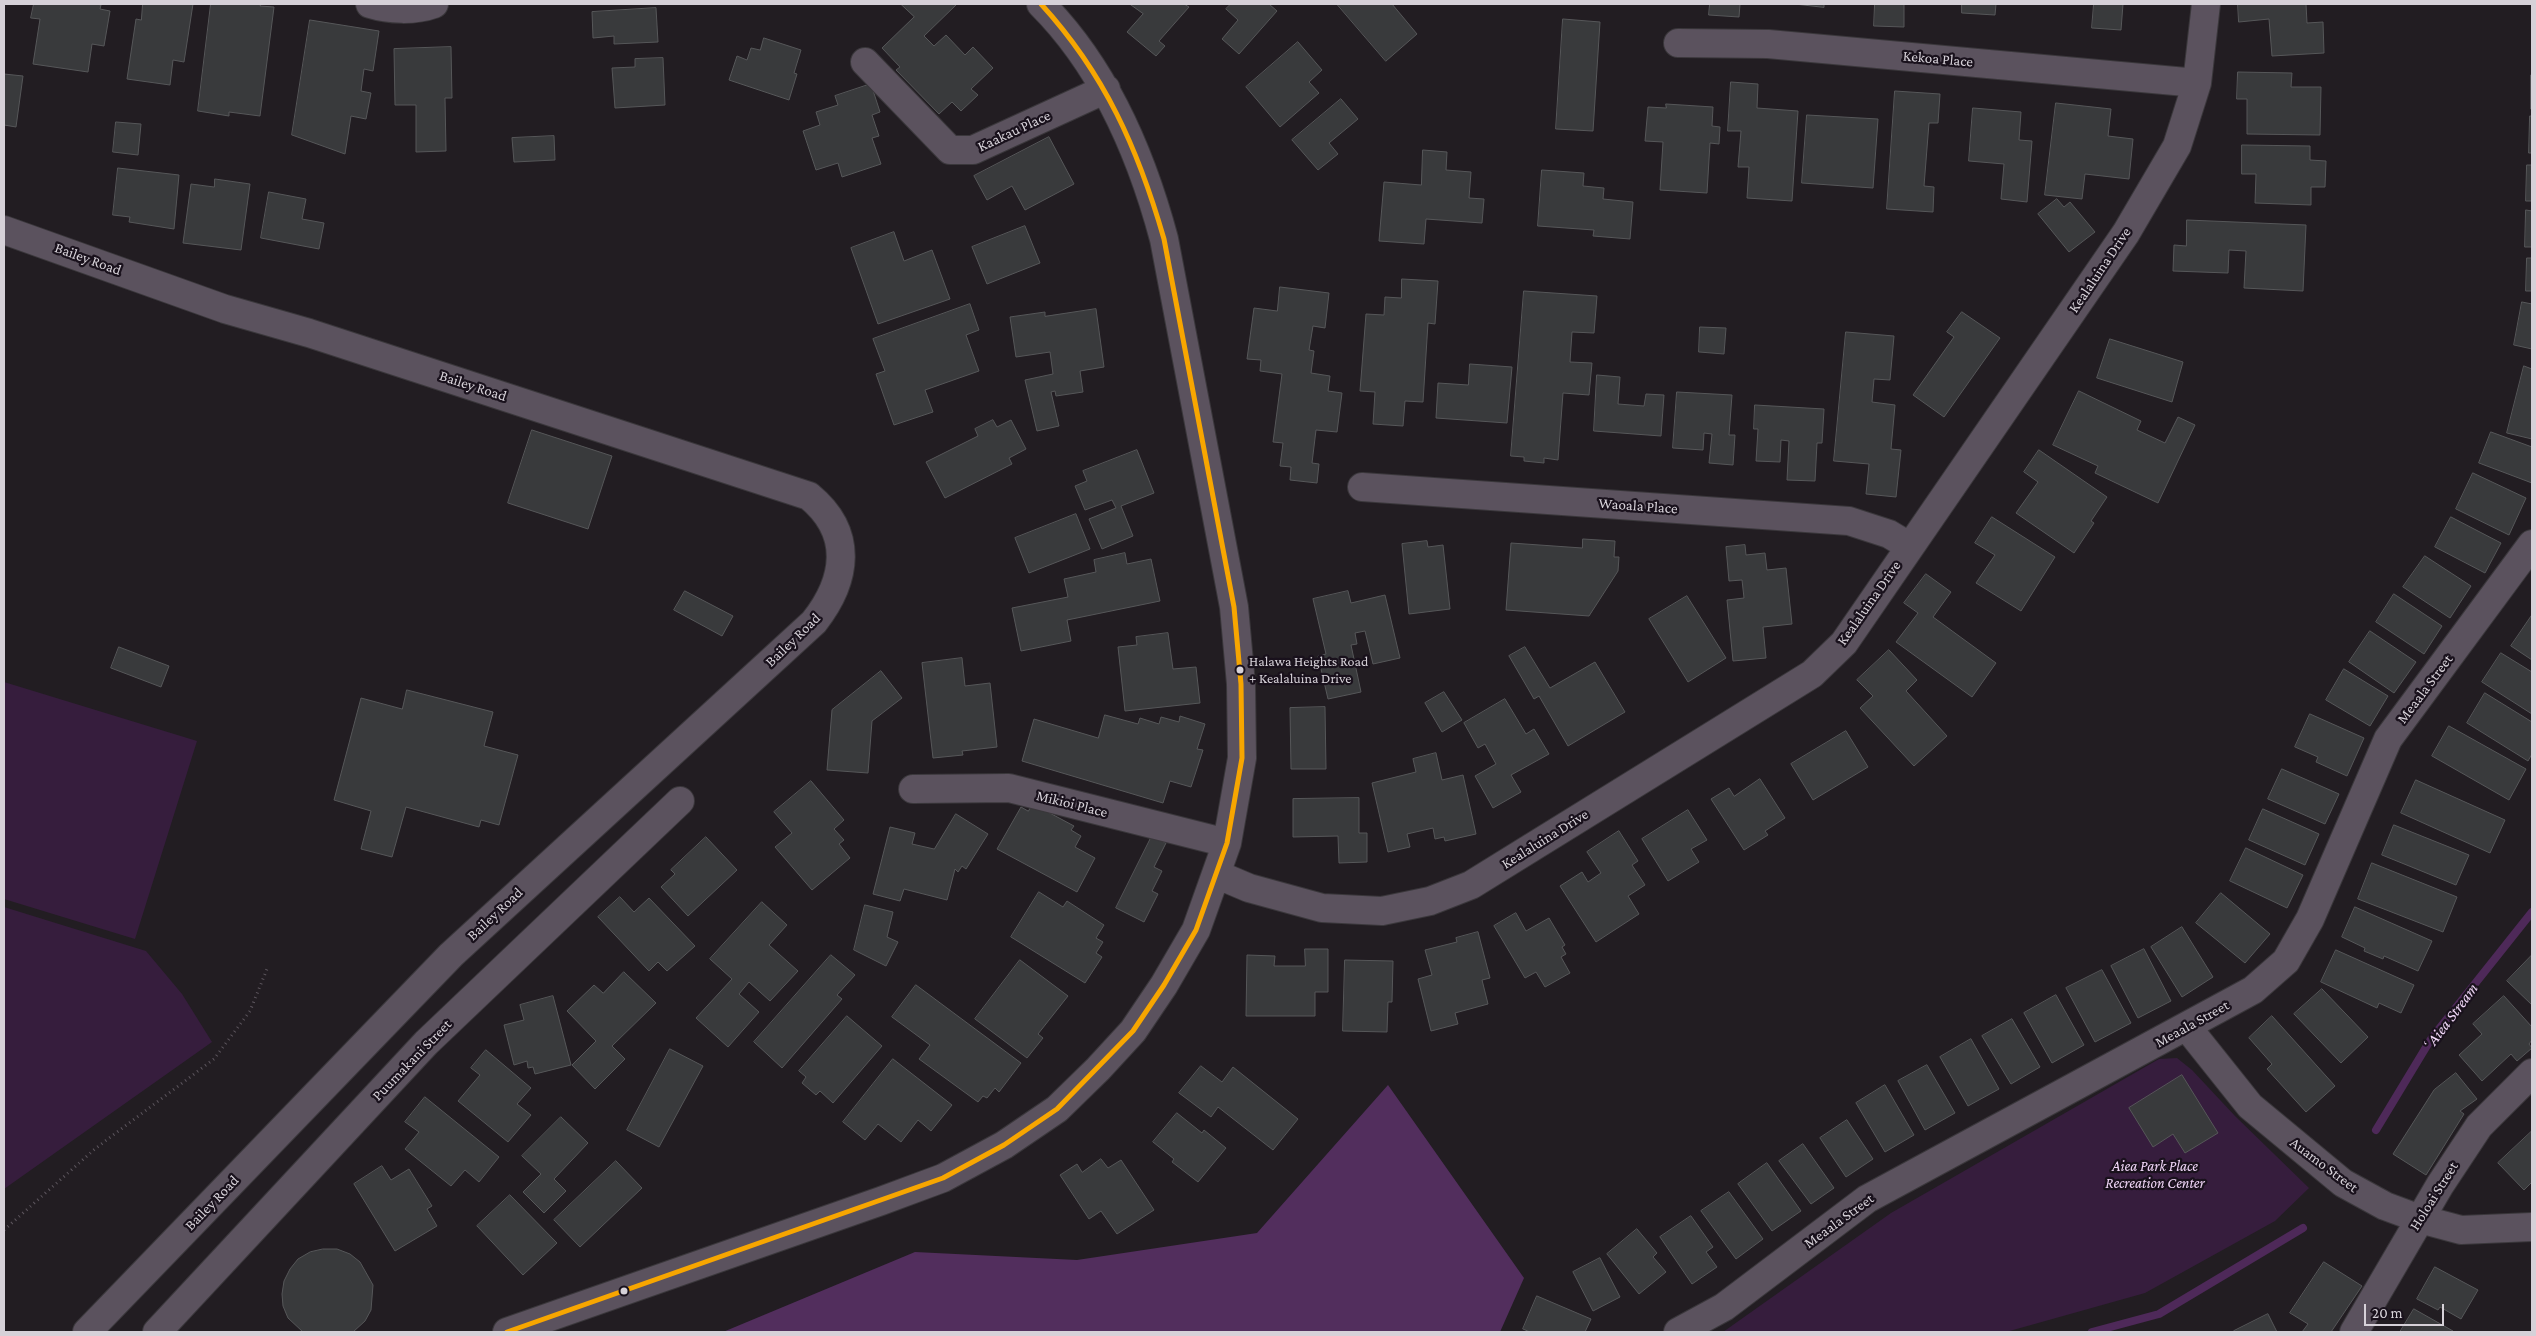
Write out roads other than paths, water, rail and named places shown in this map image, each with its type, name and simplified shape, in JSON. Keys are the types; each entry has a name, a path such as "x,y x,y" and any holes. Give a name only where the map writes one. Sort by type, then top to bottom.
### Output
{"street":[{"path":"370,4 383,8 424,8 434,4"},
{"path":"508,1332 881,1202 942,1178 1004,1146 1056,1108 1098,1069 1133,1031 1164,985 1196,930 1227,843 1242,758 1241,684 1234,607 1164,239 1152,193 1136,153 1106,89 1080,51 1041,4"},
{"name":"Kealaluina Drive","path":"1216,874 1249,888 1322,908 1382,911 1430,901 1471,885 1812,674 1844,643 2126,233 2177,146 2197,83 2206,4"},
{"name":"Kekoa Place","path":"1678,43 1768,44 2197,83"},
{"name":"Kaakau Place","path":"865,62 950,150 974,150 1106,89"},
{"name":"Bailey Road","path":"4,230 225,309 309,333 809,496 825,509 835,528 840,549 841,568 836,586 827,605 814,622 451,955 87,1332"},
{"name":"Waoala Place","path":"1362,488 1849,521 1889,534 1909,546"},
{"name":"Meaala Street","path":"1678,1332 1724,1307 1867,1199 2253,990 2286,961 2310,919 2388,739 2532,546"},
{"name":"Mikioi Place","path":"913,789 1009,788 1227,843"},
{"name":"Puumakani Street","path":"157,1332 426,1043 680,801"},
{"name":"Auamo Street","path":"2187,1027 2250,1106 2304,1153 2343,1183 2385,1206 2420,1219 2461,1230 2532,1227"},
{"name":"Holoai Street","path":"2354,1332 2420,1219 2479,1126 2532,1073"}],"waterway":[{"name":"ʻAiea Stream","path":"2376,1130 2431,1039 2532,912"},
{"name":"ʻAiea Stream","path":"2092,1332 2159,1314 2303,1228"}],"place":[{"name":"Halawa Heights Road + Kealaluina Drive","path":"1240,670"}],"park label":[{"name":"Aiea Park Place Recreation Center","path":"2155,1174"}]}
